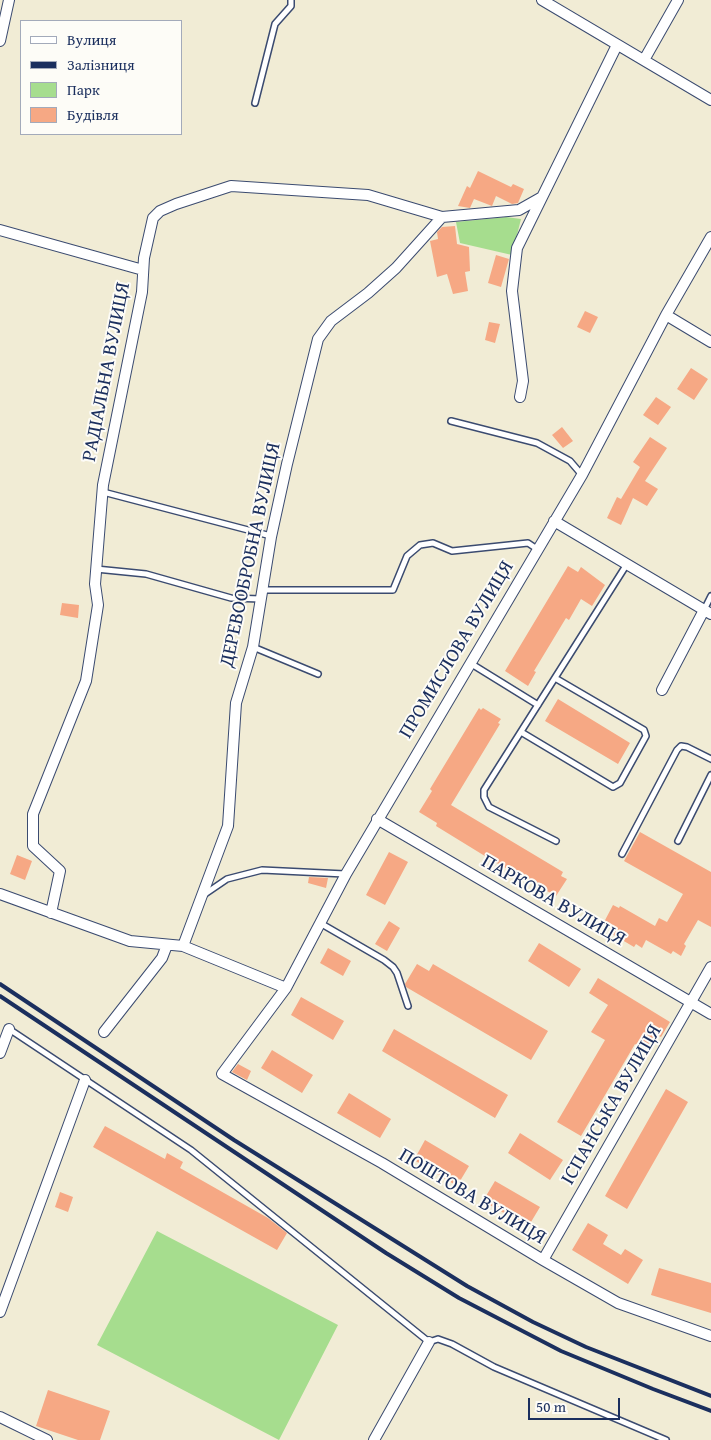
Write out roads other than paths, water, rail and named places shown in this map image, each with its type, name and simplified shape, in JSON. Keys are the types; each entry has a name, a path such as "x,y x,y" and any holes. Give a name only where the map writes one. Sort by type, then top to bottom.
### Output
{"street":[{"path":"0,41 9,0"},
{"path":"542,0 711,100"},
{"path":"644,60 678,0"},
{"path":"520,397 523,381 512,292 517,248 617,44"},
{"name":"РАДІАЛЬНА ВУЛИЦЯ","path":"51,913 60,871 33,846 33,814 86,681 98,605 95,584 103,492 142,292 143,270 149,230 153,218 160,211 231,186 368,195 442,217 519,210 542,196"},
{"name":"ДЕРЕВООБРОБНА ВУЛИЦЯ","path":"183,946 228,826 236,703 253,647 271,537 318,340 331,322 396,268 442,217"},
{"path":"0,230 143,270"},
{"name":"ПРОМИСЛОВА ВУЛИЦЯ","path":"222,1074 286,988 377,819 582,475 666,315 711,238"},
{"path":"666,315 711,342"},
{"path":"554,521 707,612 662,690"},
{"name":"ПАРКОВА ВУЛИЦЯ","path":"377,819 711,1014"},
{"path":"0,894 130,941 183,946 286,988"},
{"path":"104,1032 162,958 167,945"},
{"name":"ІСПАНСЬКА ВУЛИЦЯ","path":"542,1260 711,967"},
{"path":"0,1054 9,1029"},
{"name":"ПОШТОВА ВУЛИЦЯ","path":"222,1074 382,1163 542,1260 618,1303 711,1336"},
{"path":"0,1312 85,1080"},
{"path":"374,1440 429,1342"},
{"path":"0,1417 47,1440"}],"lane":[{"path":"255,103 275,24 290,6 292,0"},
{"path":"451,421 537,443 570,461 582,475"},
{"path":"103,492 271,537"},
{"path":"96,568 146,574 231,598 261,594 393,590 406,556 420,545 433,543 452,551 528,543 538,549"},
{"path":"556,841 489,807 484,797 484,790 627,564"},
{"path":"707,612 711,596"},
{"path":"253,647 318,674"},
{"path":"470,663 538,705"},
{"path":"521,732 613,786 620,783 646,736 644,730 555,678"},
{"path":"622,854 677,750 681,746 687,747 711,759"},
{"path":"678,841 711,775"},
{"path":"202,896 227,879 262,870 294,869 346,874"},
{"path":"320,923 393,967 397,973 408,1006"},
{"path":"9,1029 191,1150 429,1342 438,1339 452,1344 494,1366 666,1440"}],"railway":[{"path":"0,984 234,1140 467,1286 533,1322 586,1347 711,1396"},
{"path":"0,996 386,1253 459,1298 561,1351 711,1411"}]}
